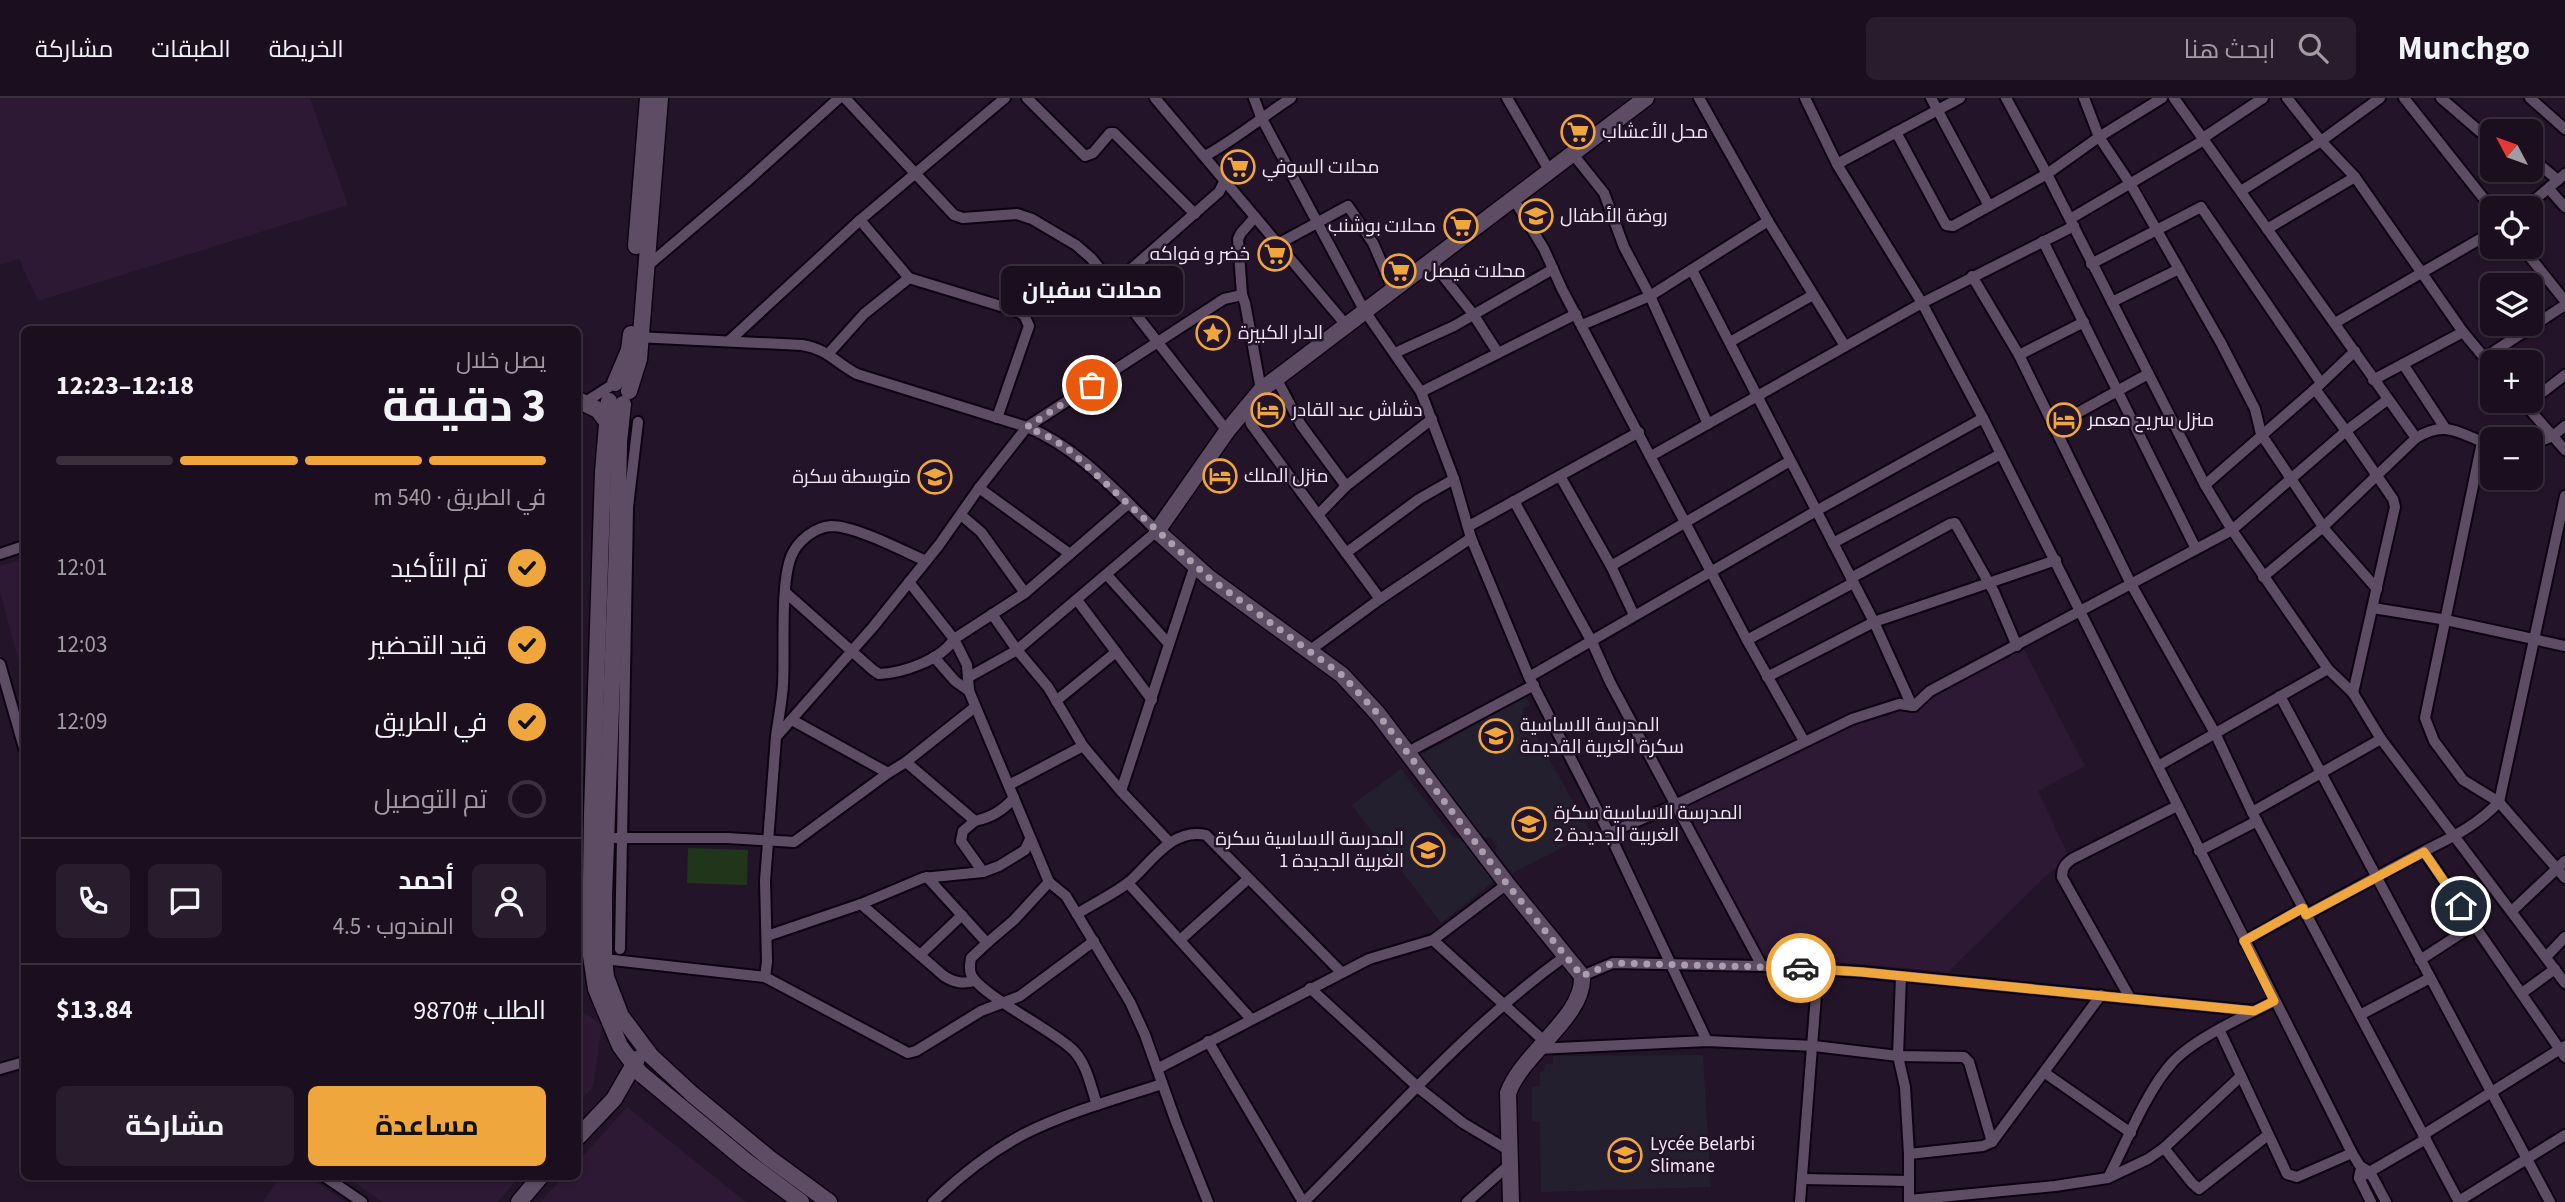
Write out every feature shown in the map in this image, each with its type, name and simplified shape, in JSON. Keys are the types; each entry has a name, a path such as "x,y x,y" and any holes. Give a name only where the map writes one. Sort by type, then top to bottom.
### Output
{"street":[{"path":"635,337 648,98"},
{"path":"660,98 645,268 635,337 607,422 611,677 609,754 590,949 596,989 604,1012 632,1064 649,1081 800,1202"},
{"path":"645,268 839,98"},
{"path":"845,98 954,215 981,218 1009,213 1032,219 1084,251 1227,431"},
{"path":"729,341 860,220 1005,98"},
{"path":"1027,98 1085,156 1093,153 1110,133 1114,133 1195,214"},
{"path":"1155,98 1346,325"},
{"path":"1254,98 1261,117 1364,310 1421,392 1454,479 1471,538 1532,681 1609,833 1707,1041"},
{"path":"1205,156 1234,140 1261,117 1291,98"},
{"path":"1507,98 1549,170"},
{"path":"969,677 1017,650 1157,531 1227,431 1261,390 1646,98"},
{"path":"1699,98 1768,222 1845,346"},
{"path":"1805,98 1838,164 1922,303 1983,418 2352,1153 2386,1202"},
{"path":"1931,98 1989,206"},
{"path":"1838,164 1960,98"},
{"path":"2006,98 2205,485 2232,530 2328,669 2353,693 2381,738 2565,982"},
{"path":"2084,98 2099,137 2130,184 2179,269 2255,409 2261,434 2323,527 2377,589"},
{"path":"1896,132 1946,225 1953,226 2047,174 2099,137 2162,98"},
{"path":"2174,98 2416,438"},
{"path":"1651,456 1922,303 2043,242 2263,98"},
{"path":"2287,98 2321,141 2355,177 2421,274 2480,352"},
{"path":"2241,191 2321,141 2380,98"},
{"path":"2404,98 2482,196"},
{"path":"2441,98 2480,132"},
{"path":"2530,98 2565,129"},
{"path":"1572,153 1604,193 1624,247 1650,296 1708,424"},
{"path":"2540,196 2562,177 2543,165"},
{"path":"2267,229 2355,177"},
{"path":"1113,285 1219,192 1225,180"},
{"path":"2549,189 2565,206"},
{"path":"1513,198 1544,249 1747,640 1804,741"},
{"path":"1278,244 1348,206 1373,243 1393,289"},
{"path":"2091,264 2199,206 2392,499 2395,508 2353,693"},
{"path":"1255,217 1238,239 1242,295 1261,390"},
{"path":"860,220 909,278 1014,310 1027,320 1029,326 997,418"},
{"path":"1582,325 1650,296 1768,222"},
{"path":"2335,323 2480,239"},
{"path":"2043,242 2196,549"},
{"path":"2504,350 2565,303 2531,259"},
{"path":"1431,261 1474,314 1498,353"},
{"path":"1395,353 1454,326 1553,269"},
{"path":"2112,302 2179,269"},
{"path":"1692,270 1874,622 1912,706"},
{"path":"1972,276 2019,355 2131,584 2215,733 2254,816 2459,1202 2565,1135"},
{"path":"829,353 864,314 909,278"},
{"path":"776,737 909,582 1027,427 1223,299 1242,295"},
{"path":"1730,342 1813,295"},
{"path":"1421,392 1576,313"},
{"path":"2019,355 2084,322"},
{"path":"2373,380 2463,332"},
{"path":"635,337 802,345 829,353 845,368 858,374 1027,427 1049,437 1068,449 1195,565 1342,675 1378,714 1507,884 1582,976 1583,986 1567,1017 1513,1079 1508,1093 1511,1202"},
{"path":"2205,485 2355,351"},
{"path":"2403,364 2445,428"},
{"path":"2054,426 2148,374"},
{"path":"2543,390 2565,375"},
{"path":"1276,378 1301,425 1346,486"},
{"path":"582,401 615,394"},
{"path":"610,527 622,507 615,394"},
{"path":"1609,833 1675,805 1861,715 1899,704 1912,706 1930,691 2232,530 2346,431 2387,400"},
{"path":"582,401 598,410 607,422"},
{"path":"1247,405 1251,424 1380,599"},
{"path":"2533,413 2565,450"},
{"path":"1408,752 1532,681 1634,615 1983,418"},
{"path":"1319,514 1346,486 1432,419"},
{"path":"620,949 609,754 611,677 622,507 638,422"},
{"path":"2543,440 2565,426"},
{"path":"2263,577 2323,527 2416,438 2433,429 2445,428 2480,441"},
{"path":"1469,526 1639,432"},
{"path":"1833,543 2001,454"},
{"path":"1611,566 1790,461"},
{"path":"2480,468 2461,535 2426,710 2428,728 2463,780 2499,802 2561,865 2565,878"},
{"path":"1560,476 1611,566 1634,615"},
{"path":"1346,554 1419,499 1454,479"},
{"path":"979,488 1070,554"},
{"path":"2244,941 2456,836 2479,821 2499,802 2565,496"},
{"path":"1514,501 1592,642 1609,682 1762,966"},
{"path":"785,592 879,674 909,667 934,657 948,648 954,639 1025,593 1128,504"},
{"path":"961,514 981,532 1025,593"},
{"path":"1747,640 1954,523 1960,529 1989,583 2017,646"},
{"path":"765,977 767,840 783,687 785,592 792,553 808,535 818,529 832,526 850,530 926,561"},
{"path":"1309,651 1471,538"},
{"path":"0,554 21,547"},
{"path":"1768,677 1874,622 2056,560"},
{"path":"1121,791 1195,565"},
{"path":"1107,575 1168,643"},
{"path":"909,582 954,639 967,665 969,691 1049,882 1066,896 1130,1002 1208,1202"},
{"path":"1077,600 1152,700"},
{"path":"2373,608 2565,646"},
{"path":"992,614 1048,687 1083,746 1169,842"},
{"path":"1056,701 1115,652"},
{"path":"934,657 959,686 969,691"},
{"path":"0,664 21,738"},
{"path":"2158,766 2328,669"},
{"path":"2280,696 2550,1202"},
{"path":"613,838 798,841 906,762 975,706"},
{"path":"792,720 888,773"},
{"path":"2199,852 2321,773 2381,738"},
{"path":"1009,785 1083,746"},
{"path":"906,762 975,821"},
{"path":"983,872 961,841 963,831 975,821 988,818 1004,809 1014,798"},
{"path":"2130,999 2062,877 2062,871 2065,864 2072,859 2177,806"},
{"path":"1077,914 1128,883 1169,842 1199,833 1206,835 1341,972"},
{"path":"613,838 604,960 612,996 621,1016 646,1050 692,1094 769,1158 829,1202"},
{"path":"767,936 861,904 927,877 983,872 999,866 1025,850 1030,839"},
{"path":"2363,1172 2425,1137 2491,1093 2563,1051 2424,852"},
{"path":"2512,911 2561,865"},
{"path":"927,877 987,943"},
{"path":"1180,940 1248,879"},
{"path":"1049,882 1014,920 971,958 970,973 975,981 1063,1041 1076,1054 1083,1065 1097,1105"},
{"path":"1128,883 1251,1018"},
{"path":"1157,1069 1341,972 1369,959 1433,940 1507,884"},
{"path":"861,904 954,982 964,984 975,981"},
{"path":"920,955 962,915"},
{"path":"2420,960 2474,925"},
{"path":"2546,957 2565,937"},
{"path":"1433,940 1503,1003 1540,1045 1707,1041 1814,1046 1898,1056 1959,1056 1967,1059 1992,1142"},
{"path":"604,960 765,977 908,1053 916,1051 981,1011 1004,1003 1043,981 1094,942"},
{"path":"1208,1041 1303,1202 1503,1003 1564,957"},
{"path":"1582,976 1613,963 1762,966 1901,976 2254,1011"},
{"path":"2522,993 2554,968"},
{"path":"1800,1202 1818,969"},
{"path":"1901,976 1898,1056 1905,1087 1909,1201 2108,1178 2148,1159 2164,1148 2241,1076"},
{"path":"2360,1015 2430,978"},
{"path":"1310,988 1417,1086 1510,1158"},
{"path":"1909,1154 1983,1146 1992,1142 2101,995"},
{"path":"2108,1178 2159,1080 2173,1062 2220,1031 2274,1001"},
{"path":"2220,1031 2287,1174 2297,1177 2352,1153"},
{"path":"581,1134 614,1099 632,1064 646,1050"},
{"path":"0,1069 21,1063"},
{"path":"614,1099 649,1081 663,1067"},
{"path":"2045,1073 2131,1133"},
{"path":"933,1202 969,1171 1023,1135 1097,1105 1162,1084"},
{"path":"2164,1148 2199,1189 2268,1135"},
{"path":"1468,1202 1510,1158"},
{"path":"2363,1172 2371,1202"},
{"path":"1803,1179 1909,1181"},
{"path":"330,1180 362,1202"},
{"path":"519,1202 538,1180"}],"shaded area":[{"path":"0,98 310,98 348,205 38,301 19,259 0,265"},
{"path":"21,560 21,669 0,592 0,566"},
{"path":"2021,644 2085,766 2038,791 2070,859 2048,874 1948,972 1758,955 1679,806 1802,744 1918,698"},
{"path":"1525,696 1530,705 1522,709 1524,715 1591,833 1512,873 1495,852 1497,845 1490,837 1483,837 1419,756"},
{"name":"المدرسة الاساسية سكرة الغربية الجديدة 1","path":"1401,769 1453,837 1461,839 1494,881 1441,923 1352,805"},
{"path":"581,1012 602,1024 593,1086 581,1101"},
{"name":"Lycée Belarbi Slimane","path":"1703,1055 1711,1187 1541,1192 1540,1122 1532,1121 1532,1087 1540,1086 1540,1072 1544,1071 1545,1064 1553,1064 1553,1056"},
{"path":"627,1107 746,1202 540,1202 560,1180 581,1180 581,1159"},
{"path":"278,1180 314,1180 345,1202 263,1202"},
{"path":"352,1180 517,1180 498,1202 382,1202"}],"green space":[{"path":"688,848 748,850 747,885 687,883"}],"way so far":[{"path":"1092,385 1027,427 1068,449 1208,577 1342,675 1378,714 1507,884 1582,976 1613,963 1801,968"}],"place":[{"name":"محل الأعشاب","path":"1578,132"},
{"name":"محلات السوفي","path":"1238,167"},
{"name":"روضة الأطفال","path":"1536,216"},
{"name":"محلات بوشنب","path":"1461,226"},
{"name":"خضر و فواكه","path":"1275,254"},
{"name":"محلات فيصل","path":"1399,271"},
{"name":"الدار الكبيرة","path":"1213,333"},
{"name":"محلات سفيان","path":"1092,385"},
{"name":"دشاش عبد القادر","path":"1268,410"},
{"name":"منزل سريح معمر","path":"2064,420"},
{"name":"منزل الملك","path":"1220,476"},
{"name":"متوسطة سكرة","path":"935,477"},
{"name":"المدرسة الاساسية سكرة الغربية القديمة","path":"1496,736"},
{"name":"المدرسة الاساسية سكرة الغربية الجديدة 2","path":"1529,824"},
{"name":"المدرسة الاساسية سكرة الغربية الجديدة 1","path":"1428,850"},
{"name":"Lycée Belarbi Slimane","path":"1625,1155"}],"route":[{"path":"1801,968 2254,1011 2274,1001 2244,941 2303,908 2306,915 2424,852 2461,906"}]}
